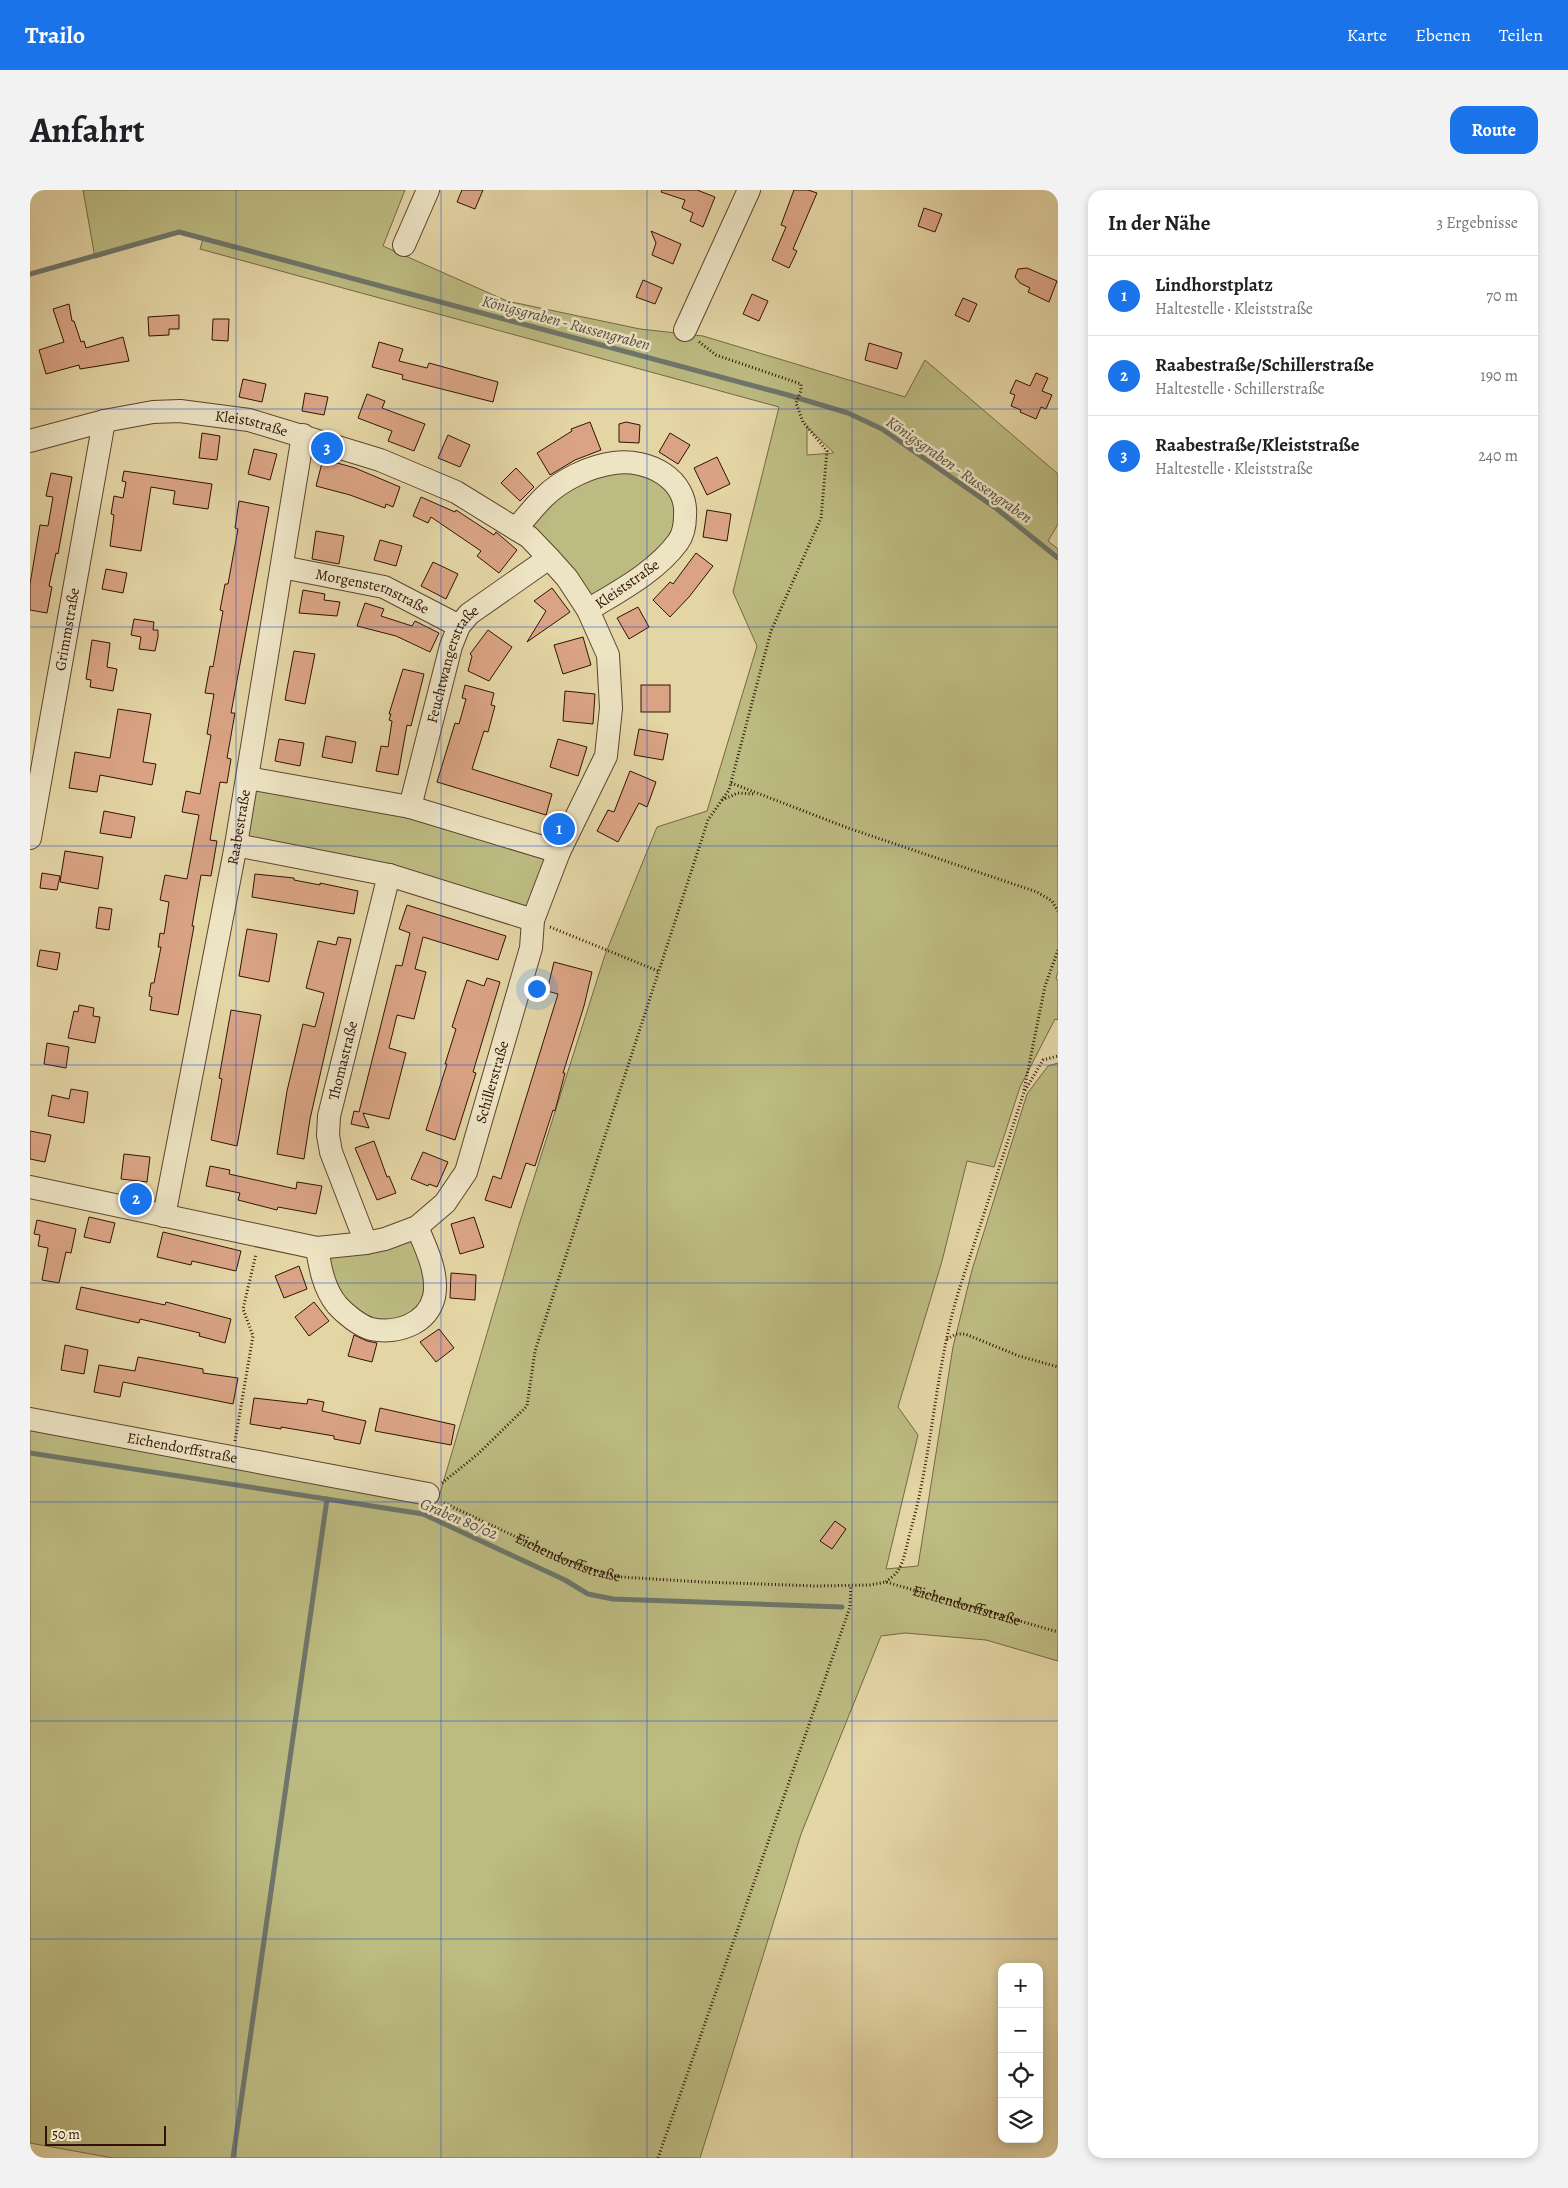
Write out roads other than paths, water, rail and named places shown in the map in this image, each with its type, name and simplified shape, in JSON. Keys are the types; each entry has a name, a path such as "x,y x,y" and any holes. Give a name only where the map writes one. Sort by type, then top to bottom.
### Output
{"street":[{"path":"404,245 428,190"},
{"path":"685,330 749,190"},
{"name":"Kleiststraße","path":"30,441 104,421 153,412 180,411 249,420 304,435 380,460 456,492 529,537 567,578 588,610 608,656 611,708 606,756 559,852 533,920"},
{"name":"Grimmstraße","path":"30,838 104,421"},
{"name":"Raabestraße","path":"164,1216 236,845 304,435"},
{"name":"Kleiststraße","path":"516,529 544,496 571,478 615,463 638,463 660,470 680,489 686,509 685,524 679,540 663,558 642,576 588,610"},
{"name":"Feuchtwangerstraße","path":"410,807 452,646 459,626 469,614 550,558"},
{"name":"Morgensternstraße","path":"282,567 384,587 459,626"},
{"path":"248,778 410,807 559,852"},
{"path":"236,845 389,875 533,920"},
{"name":"Thomastraße","path":"366,1243 331,1152 328,1135 329,1116 389,875"},
{"name":"Schillerstraße","path":"30,1187 317,1248 366,1243 385,1239 417,1227 445,1203 466,1172 531,948 533,920"},
{"path":"317,1248 321,1273 337,1305 346,1315 370,1329 391,1331 408,1327 421,1318 434,1298 434,1278 430,1258 417,1227"},
{"name":"Eichendorffstraße","path":"30,1419 428,1494"}],"waterway":[{"name":"Königsgraben - Russengraben","path":"30,274 179,232 788,395 848,413 882,429 997,509 1058,558"},
{"name":"Graben 80/02","path":"30,1453 423,1514 565,1580 588,1594 613,1599 842,1607"},
{"path":"233,2158 327,1499"}],"place":[{"name":"Raabestraße/Kleiststraße","path":"327,448"},
{"name":"Lindhorstplatz","path":"559,829"},
{"name":"Raabestraße/Schillerstraße","path":"136,1199"}]}
